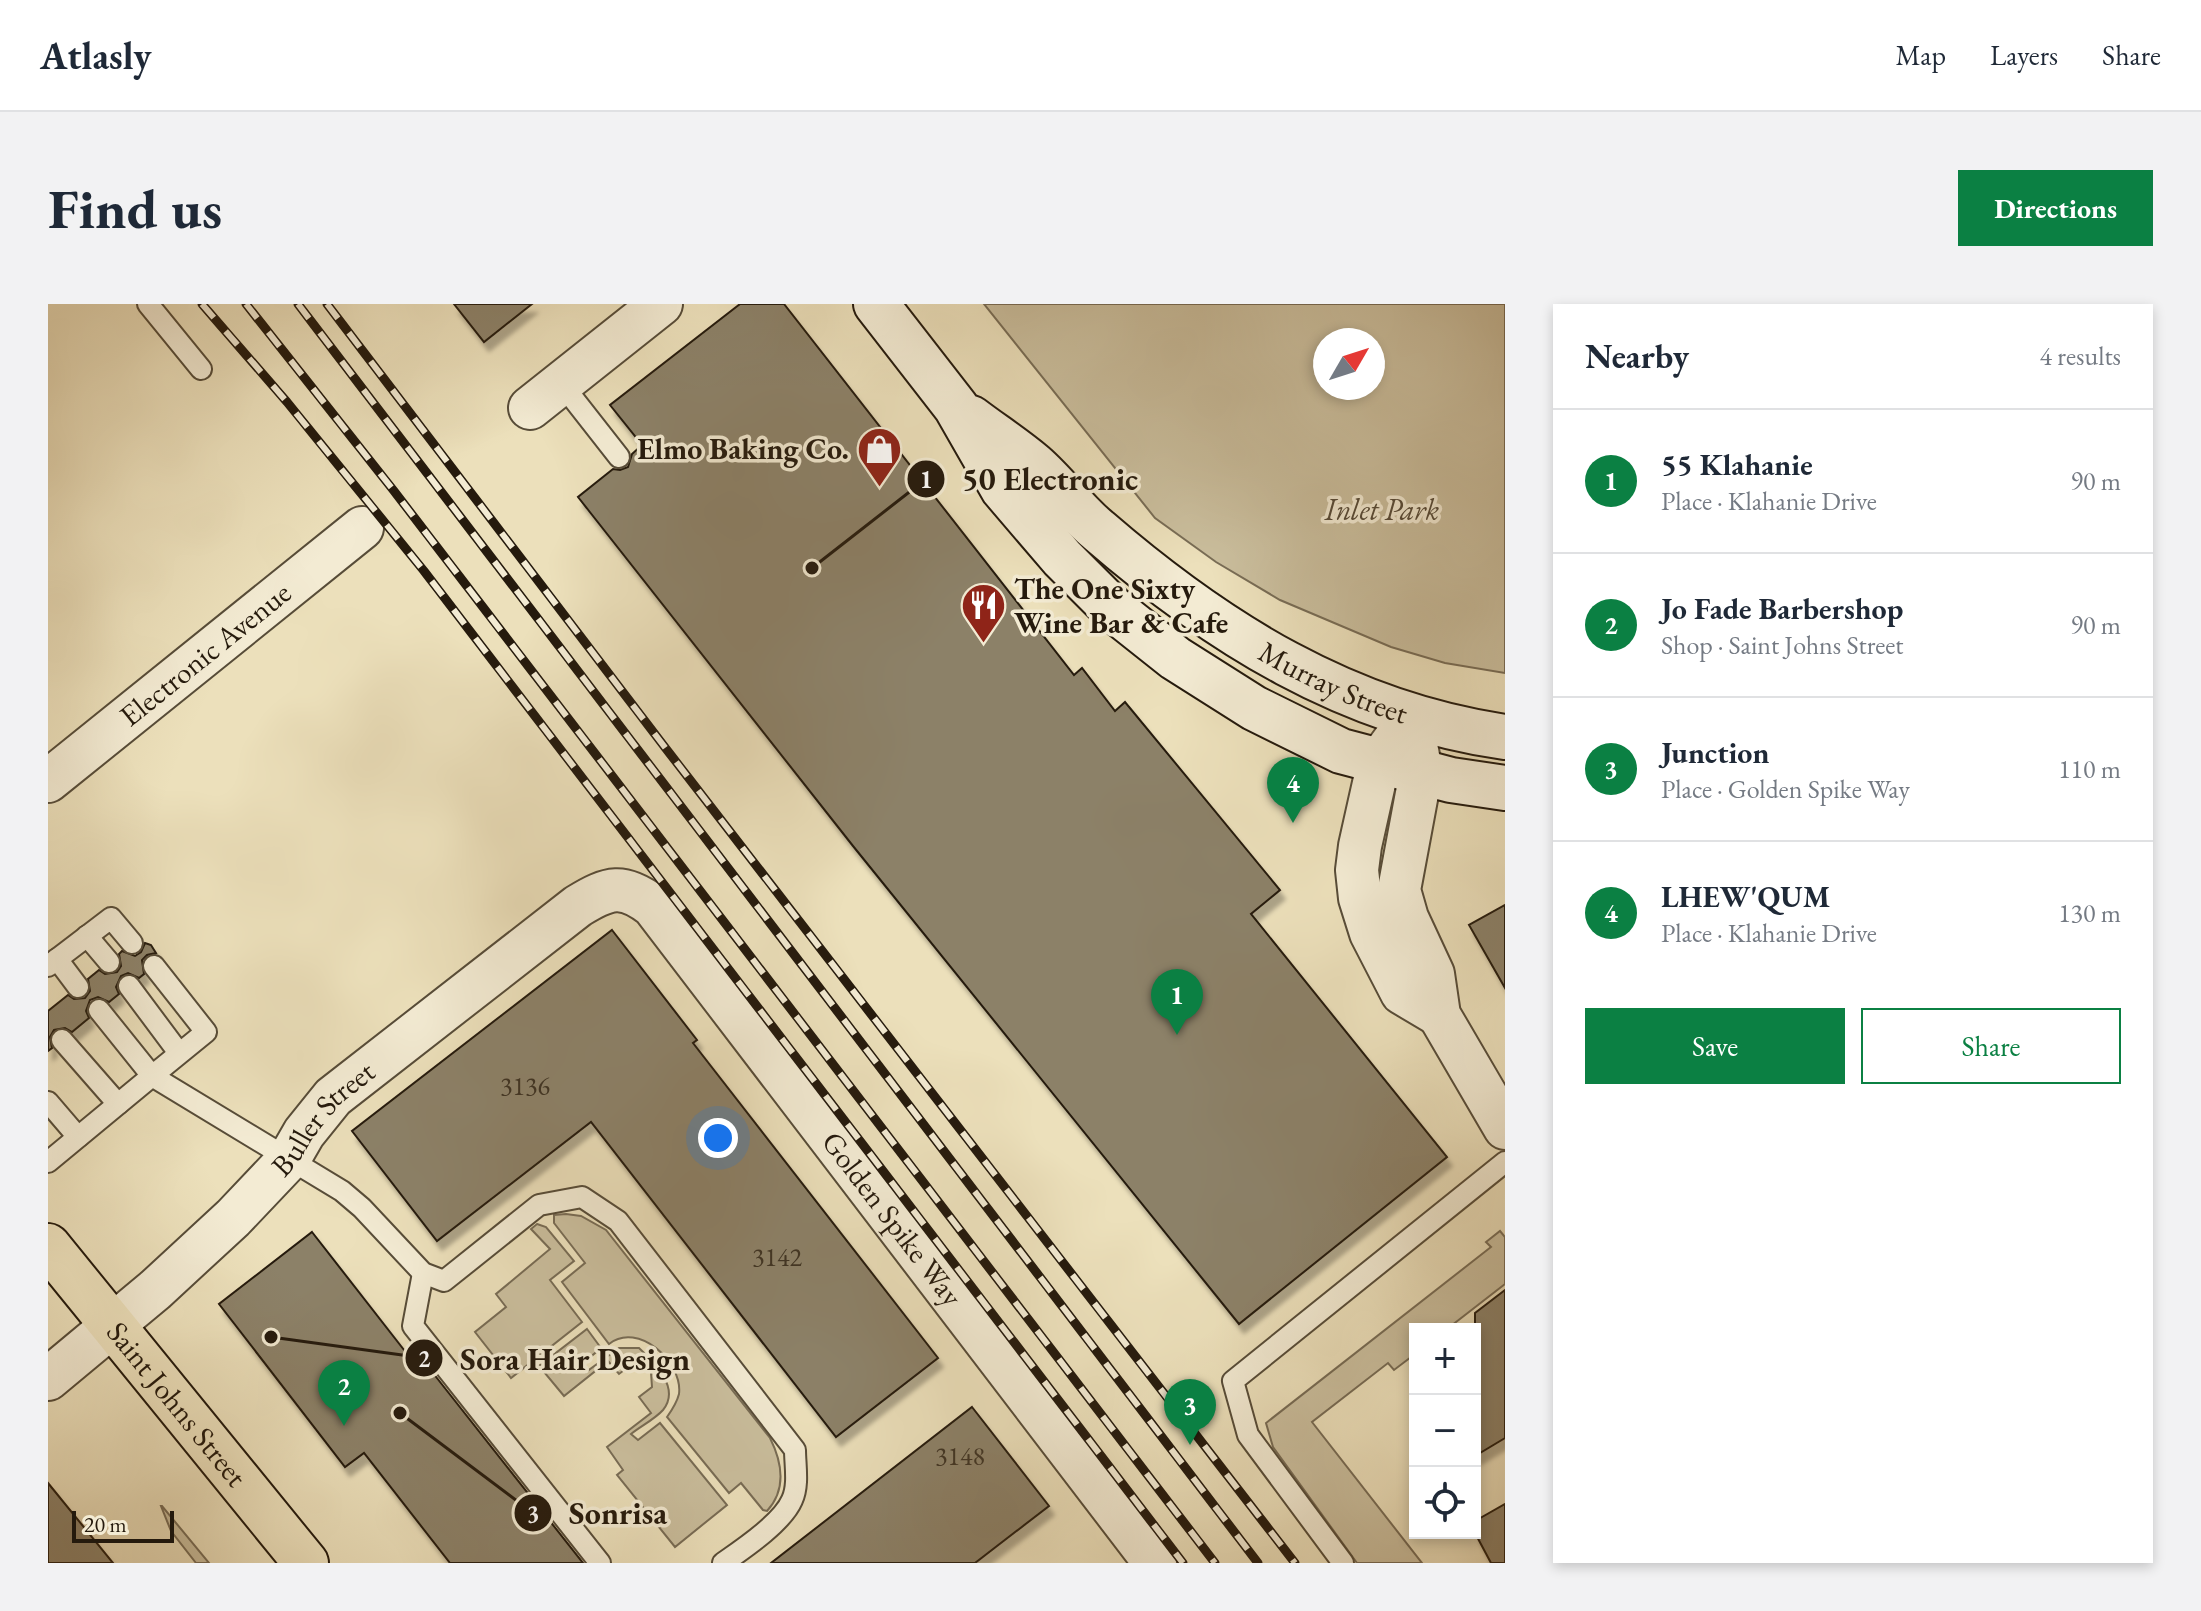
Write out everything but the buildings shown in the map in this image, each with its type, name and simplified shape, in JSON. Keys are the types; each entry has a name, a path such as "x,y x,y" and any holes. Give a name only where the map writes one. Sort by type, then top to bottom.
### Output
{"main road":[{"name":"Murray Street","path":"876,304 956,407 1003,489 1062,558 1112,608 1175,658 1254,708 1341,751 1451,780 1505,788"},
{"name":"Murray Street","path":"956,407 1035,466 1095,528 1193,606 1262,651 1339,691 1411,718 1461,731 1505,737"},
{"name":"Saint Johns Street","path":"48,1246 306,1563"}],"street":[{"path":"546,395 661,304"},
{"name":"Electronic Avenue","path":"52,770 362,528"},
{"path":"1411,718 1379,761 1357,870 1360,898 1371,933 1402,993 1439,1015"},
{"path":"1411,718 1421,772 1399,890 1407,918 1433,974 1439,1015 1505,1128"},
{"name":"Buller Street","path":"48,1379 155,1290 233,1218 289,1159 304,1133 333,1097 578,906 600,893 620,889"},
{"name":"Golden Spike Way","path":"620,889 639,895 653,906 1155,1563"}],"lane":[{"path":"148,304 201,369"},
{"path":"546,395 619,457"},
{"path":"78,987 52,962 111,918 132,943"},
{"path":"87,936 109,962"},
{"path":"48,1162 206,1032 154,966"},
{"path":"129,986 179,1053"},
{"path":"99,1010 152,1076 352,1200 423,1273 444,1281 539,1205 582,1197 618,1221 795,1450 796,1480 792,1501 758,1538 723,1563"},
{"path":"62,1040 118,1104"},
{"path":"48,1102 78,1137"},
{"path":"1343,1563 1248,1435 1233,1381 1505,1162"},
{"path":"423,1273 413,1326 600,1563"}],"green space":[{"name":"Inlet Park","path":"984,304 1505,304 1505,673 1445,663 1391,647 1280,600 1216,562 1155,518"},
{"path":"554,1215 581,1216 606,1230 770,1438 780,1466 780,1485 767,1511 741,1483 729,1493 667,1417 679,1394 674,1369 666,1358 645,1341 633,1338 620,1338 609,1344 562,1282 585,1263 554,1223"},
{"path":"537,1224 546,1227 574,1261 550,1280 582,1322 511,1378 475,1332 506,1307 496,1294 550,1249 531,1229"},
{"path":"1500,1231 1505,1237 1505,1284 1455,1323 1409,1323 1409,1359 1394,1370 1388,1363 1312,1422 1422,1563 1357,1563 1273,1447 1266,1423 1491,1247 1486,1242"},
{"path":"587,1329 601,1348 581,1365 586,1372 619,1348 639,1348 658,1368 667,1384 668,1402 660,1413 631,1434 638,1440 660,1423 727,1505 675,1547 617,1475 623,1470 607,1447 651,1413 639,1397 652,1387 651,1373 645,1365 632,1364 619,1374 608,1361 564,1396 539,1366"},
{"path":"161,1506 209,1563 196,1563 171,1531"}],"railway":[{"path":"202,304 287,402 424,571 1183,1563"},
{"path":"246,304 394,491 1215,1563"},
{"path":"298,304 1258,1563"},
{"path":"327,304 1295,1563"}],"place":[{"name":"Elmo Baking Co.","path":"880,488"},
{"name":"50 Electronic","path":"812,568"},
{"name":"The One Sixty Wine Bar & Cafe","path":"983,645"},
{"name":"LHEW'QUM","path":"1293,823"},
{"name":"55 Klahanie","path":"1177,1035"},
{"name":"Sora Hair Design","path":"271,1337"},
{"name":"Sonrisa","path":"400,1413"},
{"name":"Jo Fade Barbershop","path":"344,1426"},
{"name":"Junction","path":"1190,1445"}]}
